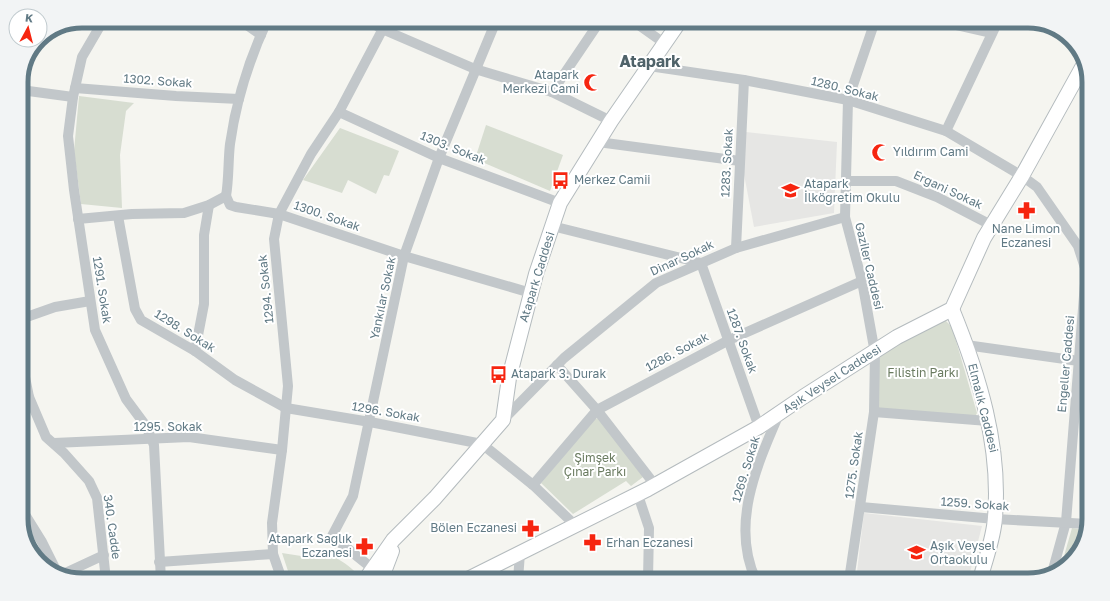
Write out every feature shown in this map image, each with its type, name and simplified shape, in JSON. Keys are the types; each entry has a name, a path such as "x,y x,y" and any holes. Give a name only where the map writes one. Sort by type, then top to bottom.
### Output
{"street":[{"name":"1291. Sokak","path":"98,28 82,57 74,92 68,136 78,219 95,330 126,399 146,426 154,446 160,573"},
{"path":"251,28 261,35"},
{"path":"78,219 132,214 184,213 209,205 226,196 230,146 239,99 264,28"},
{"name":"1294. Sokak","path":"280,573 273,554 272,523 282,450 288,386 274,239 280,214 311,154 339,112 383,28"},
{"path":"391,28 475,69 552,92 611,121"},
{"name":"Yankılar Sokak","path":"376,573 332,536 352,496 370,422 404,256 438,158 493,28"},
{"path":"552,92 595,28"},
{"path":"642,28 664,43"},
{"name":"Atapark Caddesi","path":"503,420 509,378 531,293 560,203 611,121 675,28"},
{"name":"Gaziler Caddesi","path":"873,28 848,100 844,217 862,281 874,353"},
{"path":"970,28 992,33"},
{"path":"946,131 994,28"},
{"name":"1280. Sokak","path":"649,66 744,80 848,100 946,131 1022,176"},
{"path":"952,309 984,238 1081,75"},
{"name":"1283. Sokak","path":"736,248 744,80"},
{"name":"1302. Sokak","path":"28,90 239,99"},
{"name":"1303. Sokak","path":"339,112 438,158 560,203"},
{"path":"598,142 740,161"},
{"name":"Engeller Caddesi","path":"1022,176 1036,187 1078,246 1082,258"},
{"name":"Ergani Sokak","path":"846,181 896,181 937,197 992,225"},
{"name":"1300. Sokak","path":"226,196 230,205 236,207 280,214 404,256 531,293"},
{"path":"195,351 204,304 204,235 209,205"},
{"name":"1298. Sokak","path":"118,216 135,310 141,320 195,351 235,380 286,408"},
{"name":"Dinar Sokak","path":"503,420 557,365 656,283 736,248 844,217"},
{"path":"552,226 701,263"},
{"name":"1287. Sokak","path":"701,263 759,427"},
{"name":"1286. Sokak","path":"533,485 597,410 728,340 862,281"},
{"path":"28,316 54,307 90,301"},
{"name":"Elmalık Caddesi","path":"952,309 966,345 988,421 993,440 997,473 995,519 982,573"},
{"name":"Aşık Veysel Caddesi","path":"480,573 638,494 759,427 897,337 952,309"},
{"name":"Engeller Caddesi","path":"1054,567 1066,522 1082,322"},
{"path":"966,345 1079,361"},
{"name":"1275. Sokak","path":"851,573 874,412 874,353"},
{"path":"557,365 597,410 655,485"},
{"name":"340. Cadde","path":"28,392 46,437 64,453 89,481 97,498 105,573"},
{"name":"1296. Sokak","path":"286,408 370,422 482,444"},
{"path":"874,412 988,421"},
{"name":"1269. Sokak","path":"752,573 745,546 745,517 750,494 765,446 778,414"},
{"path":"378,573 389,558 404,530 503,420"},
{"name":"1295. Sokak","path":"54,443 189,437 282,450"},
{"path":"482,444 533,485 576,525"},
{"path":"638,494 649,528 648,573"},
{"name":"1259. Sokak","path":"861,507 995,519 1082,523"},
{"path":"28,519 54,565"},
{"path":"519,573 520,553"},
{"path":"159,562 273,554"},
{"path":"68,571 104,555"}],"shaded area":[{"name":"Atapark İlköğretim Okulu","path":"746,132 837,142 834,213 754,227 743,169"},
{"name":"Aşık Veysel Ortaokulu","path":"864,513 982,526 970,573 857,573"}],"green space":[{"path":"79,96 134,103 126,111 120,155 122,208 81,204 74,151"},
{"path":"486,125 563,155 550,191 475,159"},
{"path":"340,128 399,151 389,176 384,175 376,194 348,180 342,193 303,180"},
{"name":"Filistin Parkı","path":"945,320 952,327 977,413 975,417 877,408 878,356 892,345"},
{"name":"Şimşek Çınar Parkı","path":"599,418 643,477 631,486 626,481 573,514 541,483 594,419"},
{"path":"1072,528 1081,529 1073,549 1063,559"},
{"path":"318,550 329,554 356,573 289,573 282,553 314,558"}],"place":[{"name":"Atapark Merkezi Cami","path":"592,82"},
{"name":"Yıldırım Cami","path":"880,152"},
{"name":"Merkez Camii","path":"561,180"},
{"name":"Atapark İlköğretim Okulu","path":"791,191"},
{"name":"Nane Limon Eczanesi","path":"1026,210"},
{"name":"Atapark 3. Durak","path":"498,374"},
{"name":"Bölen Eczanesi","path":"530,528"},
{"name":"Erhan Eczanesi","path":"593,543"},
{"name":"Atapark Sağlık Eczanesi","path":"365,546"},
{"name":"Aşık Veysel Ortaokulu","path":"917,553"}],"district":[{"name":"Atapark","path":"650,61"}]}
